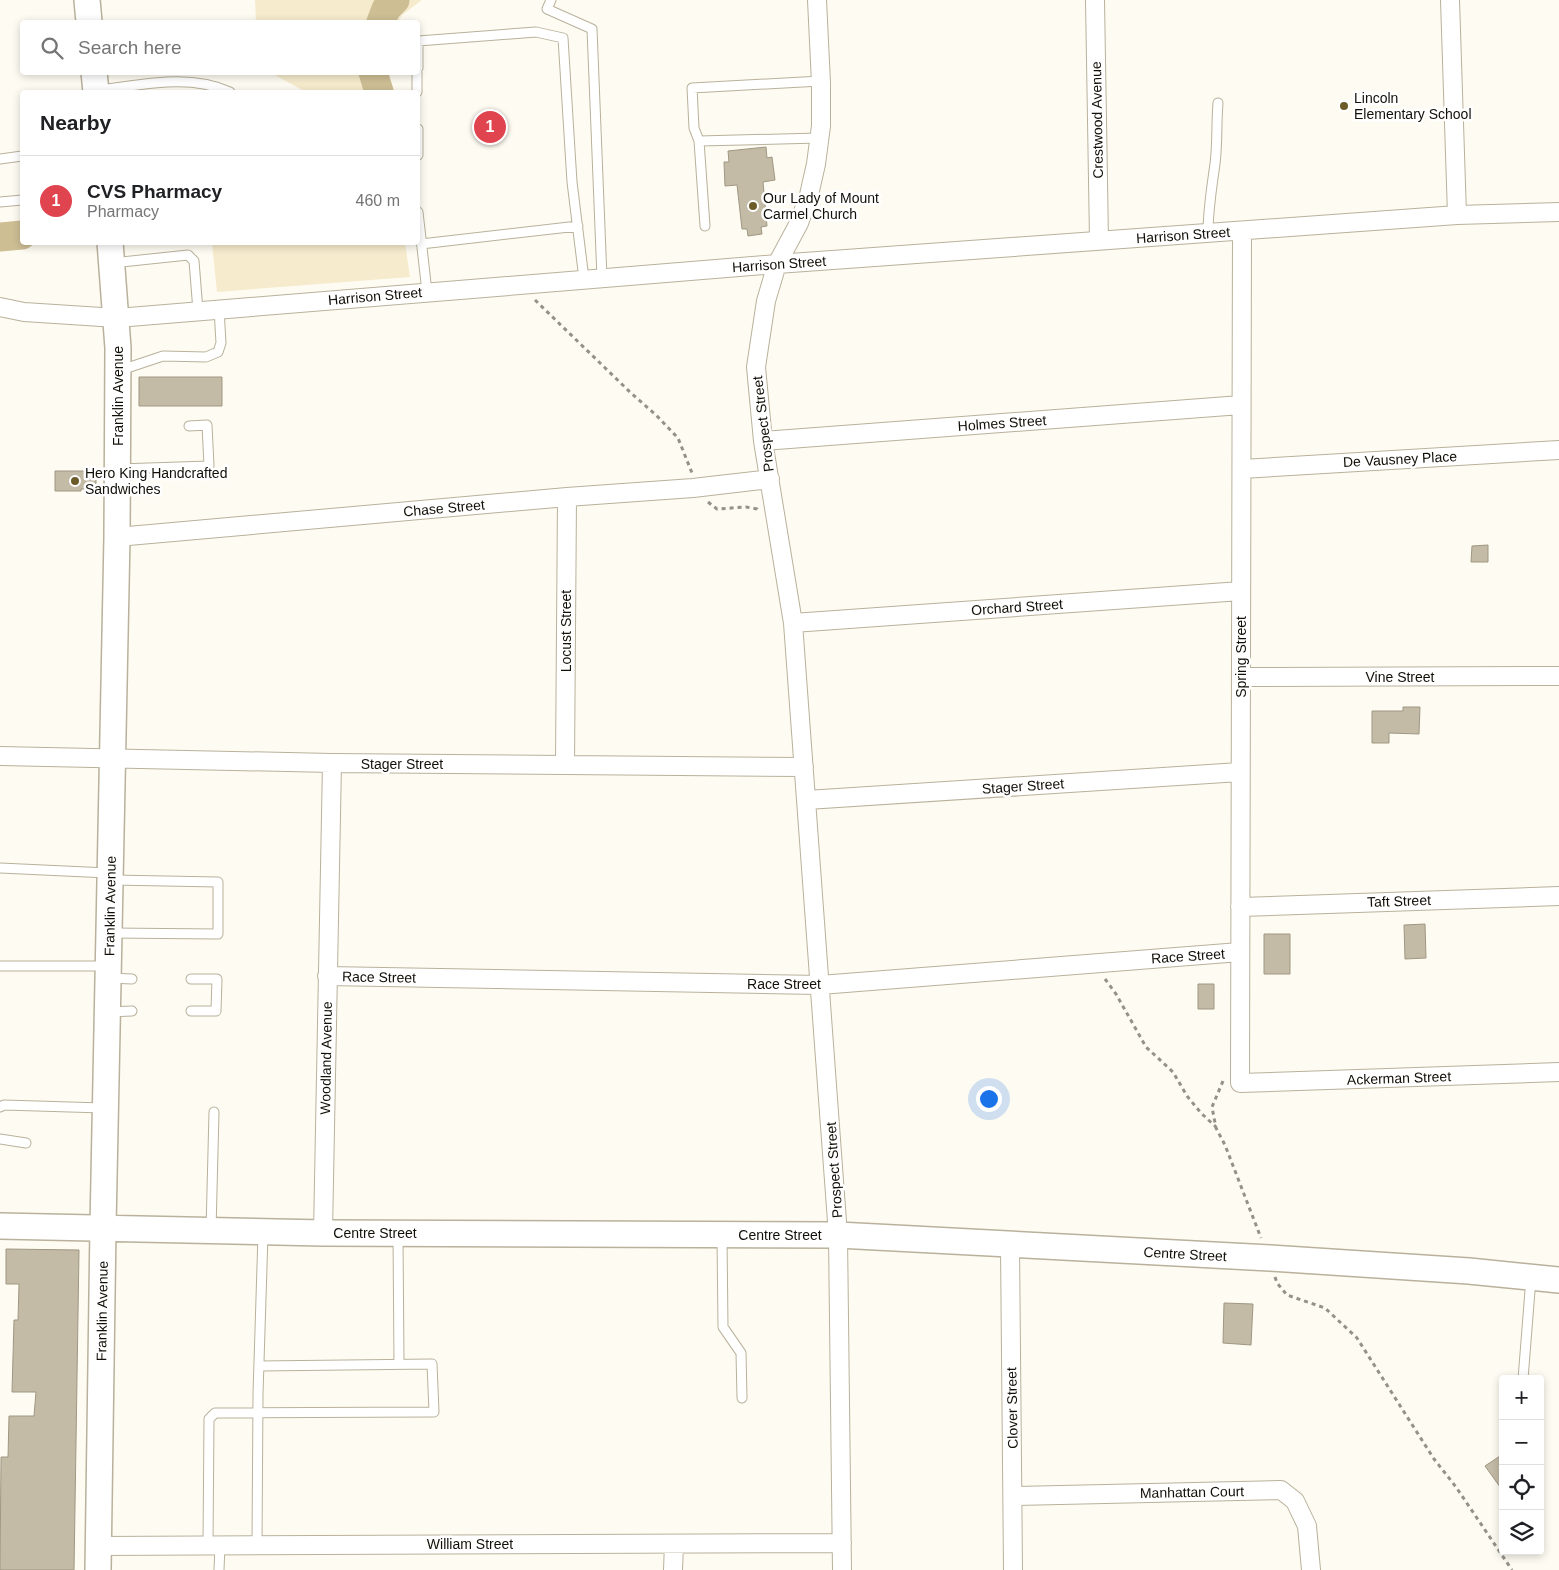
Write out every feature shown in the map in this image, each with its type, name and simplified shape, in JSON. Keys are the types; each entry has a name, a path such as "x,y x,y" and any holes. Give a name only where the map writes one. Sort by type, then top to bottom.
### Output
{"street":[{"path":"87,0 89,20"},
{"name":"Prospect Street","path":"817,0 821,81 816,164 809,195 799,223 777,264 766,301 756,366 763,441 793,623 807,800 838,1235 842,1570"},
{"name":"Crestwood Avenue","path":"1095,0 1099,240"},
{"path":"1450,0 1457,215"},
{"name":"Harrison Street","path":"0,307 24,312 117,318 584,279 1099,240 1457,215 1559,212"},
{"name":"Spring Street","path":"1232,1079 1240,952 1242,231"},
{"name":"Franklin Avenue","path":"98,1570 106,1108 120,1012 117,974 110,933 118,537 117,318 111,252"},
{"name":"Holmes Street","path":"763,441 1241,405"},
{"name":"De Vausney Place","path":"1242,468 1559,450"},
{"name":"Chase Street","path":"118,537 567,497 692,488 770,479"},
{"name":"Locust Street","path":"565,765 567,497"},
{"name":"Orchard Street","path":"793,623 1241,590"},
{"name":"Vine Street","path":"1241,677 1559,676"},
{"name":"Stager Street","path":"0,756 332,763 804,767"},
{"name":"Woodland Avenue","path":"323,1233 332,763"},
{"name":"Stager Street","path":"807,800 1240,772"},
{"name":"Taft Street","path":"1240,906 1559,896"},
{"name":"Race Street","path":"327,976 820,985 1240,952"},
{"name":"Ackerman Street","path":"1232,1079 1559,1072"},
{"name":"Centre Street","path":"0,1226 323,1233 838,1235 1270,1258 1559,1280"},
{"name":"Clover Street","path":"1010,1245 1013,1570"},
{"name":"Manhattan Court","path":"1013,1496 1281,1490 1295,1500 1307,1526 1311,1570"},
{"name":"William Street","path":"99,1546 842,1543"},
{"path":"674,1544 674,1570"}],"lane":[{"path":"550,0 547,9 592,29 602,278"},
{"path":"420,42 536,32 563,38 572,182 584,279"},
{"path":"417,75 417,90"},
{"path":"95,85 178,80 217,86 226,90"},
{"path":"705,226 699,140 694,128 692,88 821,81"},
{"path":"1208,233 1208,208 1214,170 1218,104"},
{"path":"699,140 819,138"},
{"path":"0,158 20,156"},
{"path":"0,202 20,200"},
{"path":"421,244 578,226"},
{"path":"420,233 427,292"},
{"path":"111,252 188,254 194,260 198,311"},
{"path":"118,371 163,356 206,357 218,352 222,344 219,309"},
{"path":"118,469 209,466 207,425 189,426"},
{"path":"0,868 111,877 218,882 218,934 110,933"},
{"path":"0,966 117,974"},
{"path":"191,1011 216,1011 216,979 192,979"},
{"path":"0,1107 4,1105 106,1108"},
{"path":"211,1230 214,1112"},
{"path":"0,1139 26,1143"},
{"path":"257,1545 258,1413 263,1231"},
{"path":"398,1233 399,1364"},
{"path":"722,1234 723,1327 741,1352 742,1398"},
{"path":"1523,1375 1531,1278"},
{"path":"219,1570 214,1545 208,1419 215,1413 434,1412 432,1364 259,1366"}],"path":[{"path":"518,285 678,438 692,470 692,488 717,509 746,507 757,509 761,517"},
{"path":"1088,964 1103,976 1116,994 1146,1047 1173,1072 1187,1096 1216,1128 1225,1145 1270,1258 1277,1283 1287,1295 1325,1308 1357,1338 1434,1459 1456,1487 1512,1570"},
{"path":"1216,1128 1212,1107 1219,1093 1232,1079"}],"shaded area":[{"path":"255,0 422,0 402,15 399,20 256,20"},
{"path":"275,75 389,75 394,90 302,90"},
{"path":"212,245 405,245 410,277 217,292"}],"building":[{"name":"Our Lady of Mount Carmel Church","path":"766,147 767,158 772,157 775,180 763,182 767,226 761,227 762,234 748,236 747,229 742,229 737,185 725,186 724,162 729,162 728,151"},
{"path":"139,377 222,377 222,406 139,406"},
{"name":"Hero King Handcrafted Sandwiches","path":"55,471 96,472 96,489 55,491"},
{"path":"1488,545 1488,562 1471,562 1472,546"},
{"path":"1403,707 1420,707 1419,734 1389,733 1389,743 1372,743 1372,711 1403,711"},
{"path":"1425,924 1426,958 1405,959 1404,925"},
{"path":"1264,934 1290,934 1290,974 1264,974"},
{"path":"1198,984 1214,984 1214,1009 1198,1009"},
{"path":"6,1249 79,1250 74,1570 0,1570 1,1457 8,1457 9,1416 34,1416 36,1392 12,1392 14,1320 18,1320 19,1284 6,1284"},
{"path":"1224,1303 1253,1304 1251,1345 1223,1343"},
{"path":"1499,1457 1499,1485 1485,1466"}],"waterway":[{"path":"382,20 386,9 395,0"},
{"path":"374,75 378,90"},
{"path":"0,237 20,235"}],"place":[{"name":"Lincoln Elementary School","path":"1344,106"},
{"name":"CVS Pharmacy","path":"490,127"},
{"name":"Our Lady of Mount Carmel Church","path":"753,206"},
{"name":"Hero King Handcrafted Sandwiches","path":"75,481"}]}
